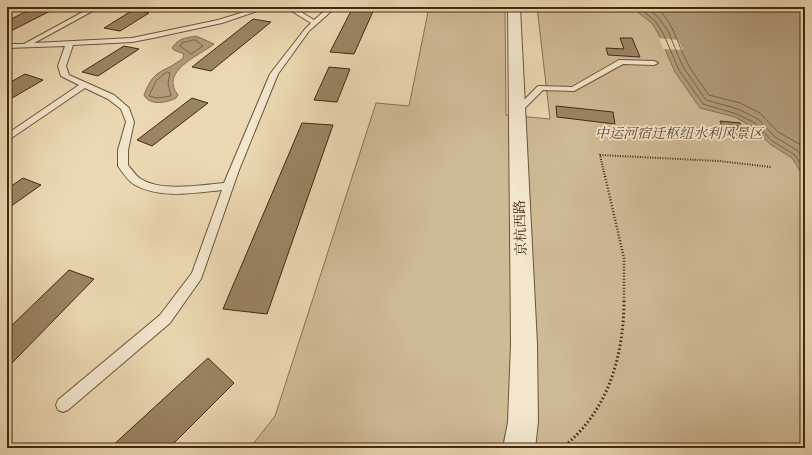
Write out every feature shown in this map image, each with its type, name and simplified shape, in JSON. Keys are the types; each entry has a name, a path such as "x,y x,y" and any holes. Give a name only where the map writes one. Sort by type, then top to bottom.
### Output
{"street":[{"name":"京杭西路","path":"514,7 524,344 523,422 519,448"}],"lane":[{"path":"24,46 97,7"},
{"path":"7,46 132,40 220,22 266,7"},
{"path":"288,7 315,23"},
{"path":"63,406 165,319 196,275 229,186 274,74 292,48 307,30 333,7"},
{"path":"70,43 62,66 65,76 111,97 125,108 130,122 123,150 123,166 138,182 153,187 184,190 229,186"},
{"path":"517,111 541,88 574,89 622,62 654,63"},
{"path":"7,138 85,85"}],"path":[{"path":"562,448 575,438 595,413 609,388 617,362 624,311 624,258 600,155 719,161 771,167"}],"green space":[{"name":"中运河宿迁枢纽水利风景区","path":"429,7 505,7 506,115 550,119 537,7 805,7 805,448 250,448 275,416 376,103 409,106"}],"water":[{"path":"638,7 805,7 805,179 792,158 770,144 753,127 735,117 700,108 675,72 659,35 652,23 636,11"},
{"path":"196,36 214,44 191,59 177,71 173,86 178,95 176,98 163,102 154,102 146,98 144,95 152,79 160,72 183,58 184,54 172,48 174,45 182,39"}],"pier":[{"path":"659,38 678,40 683,50 663,49"}],"building":[{"path":"35,7 58,7 7,33 7,21"},
{"path":"353,7 375,7 354,54 330,52"},
{"path":"133,10 149,13 120,31 104,28"},
{"path":"253,19 271,22 211,71 192,67"},
{"path":"620,38 632,38 640,57 608,55 606,48 624,49"},
{"path":"124,46 139,49 98,76 82,72"},
{"path":"329,67 350,69 337,102 314,100"},
{"path":"25,74 43,80 7,101 7,84"},
{"path":"192,98 208,103 152,146 137,140"},
{"path":"556,106 613,112 615,124 557,117"},
{"path":"720,121 740,123 745,137 725,134"},
{"path":"302,123 333,125 267,314 223,309"},
{"path":"23,178 41,185 7,209 7,189"},
{"path":"69,270 94,279 12,363 7,361 7,330"},
{"path":"208,358 234,383 169,448 110,448"}]}
